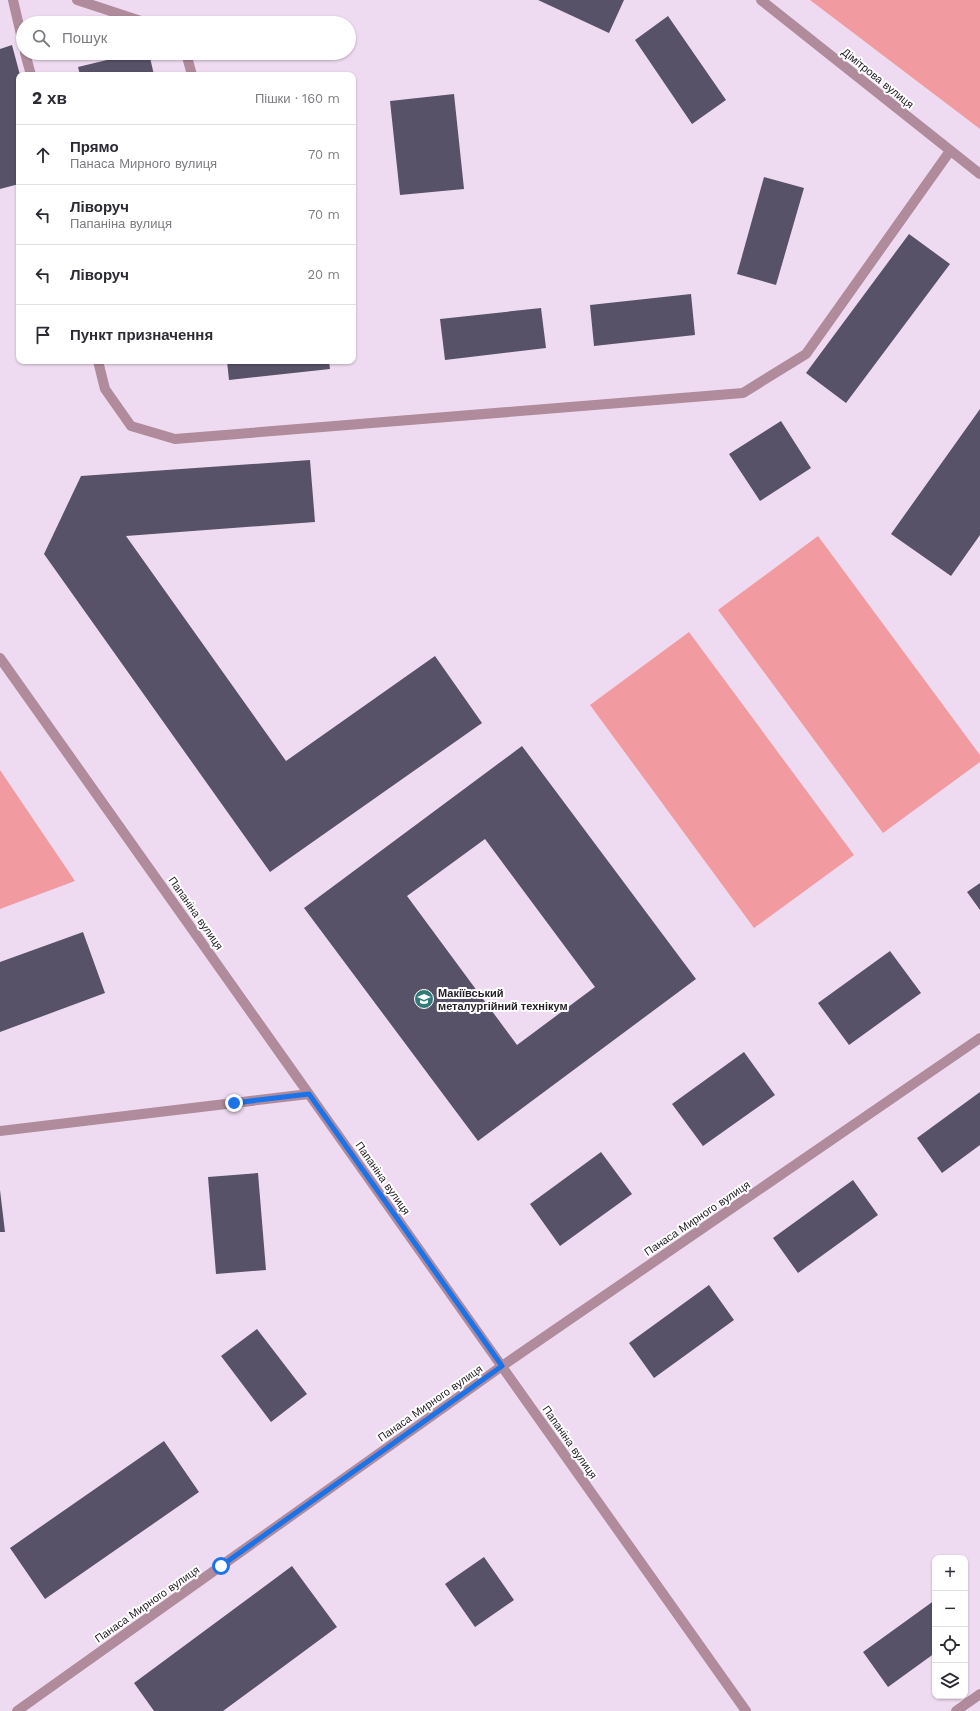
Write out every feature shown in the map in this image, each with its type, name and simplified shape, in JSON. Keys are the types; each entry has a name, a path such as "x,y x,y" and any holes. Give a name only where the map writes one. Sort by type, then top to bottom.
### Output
{"street":[{"path":"13,0 17,16"},
{"path":"78,0 126,16"},
{"name":"Дімітрова вулиця","path":"762,0 980,174"},
{"path":"27,60 29,72"},
{"path":"188,60 191,72"},
{"path":"99,364 105,389 131,426 175,438 743,393 806,354 950,151"},
{"name":"Папаніна вулиця","path":"0,658 746,1711"},
{"name":"Панаса Мирного вулиця","path":"17,1711 502,1366 980,1038"},
{"path":"0,1131 309,1094"},
{"path":"956,1711 980,1694"}],"shaded area":[{"path":"810,0 980,0 980,129"},
{"path":"818,536 980,755 980,762 883,833 718,610"},
{"path":"689,632 854,855 754,928 590,705"},
{"path":"0,770 75,881 0,909"}],"building":[{"path":"538,0 624,0 609,33"},
{"path":"668,16 726,100 692,124 635,40"},
{"path":"12,45 19,72 16,72 16,185 0,189 0,49"},
{"path":"107,60 151,60 153,72 79,72 78,67"},
{"path":"454,94 464,189 400,195 390,101"},
{"path":"764,177 804,188 776,285 737,274"},
{"path":"909,234 950,264 846,403 806,373"},
{"path":"691,294 695,335 594,346 590,305"},
{"path":"541,308 546,348 445,360 440,319"},
{"path":"227,364 329,364 330,369 229,380"},
{"path":"980,409 980,535 951,576 891,534"},
{"path":"781,421 811,468 760,501 729,454"},
{"path":"310,460 315,522 126,536 286,761 435,656 482,723 270,872 44,554 81,476"},
{"path":"522,746 696,979 478,1141 304,908","holes":["485,839 595,987 517,1045 407,896"]},
{"path":"980,883 980,910 967,892"},
{"path":"83,932 105,993 0,1032 0,962"},
{"path":"890,951 921,993 849,1045 818,1003"},
{"path":"744,1052 775,1095 703,1146 672,1104"},
{"path":"980,1092 980,1145 942,1173 917,1138"},
{"path":"601,1152 632,1194 560,1246 530,1204"},
{"path":"258,1173 266,1270 216,1274 208,1177"},
{"path":"853,1180 878,1215 798,1273 773,1238"},
{"path":"0,1190 5,1232 0,1232"},
{"path":"709,1285 734,1320 654,1378 629,1343"},
{"path":"257,1329 307,1394 271,1422 221,1356"},
{"path":"164,1441 199,1492 45,1599 10,1548"},
{"path":"484,1557 514,1600 475,1627 445,1584"},
{"path":"292,1566 337,1627 223,1711 154,1711 134,1683"},
{"path":"932,1602 932,1655 888,1687 863,1652"}],"place":[{"name":"Макіївський металургійний технікум","path":"424,999"}],"route":[{"path":"221,1566 502,1366 309,1094 234,1103"}]}
